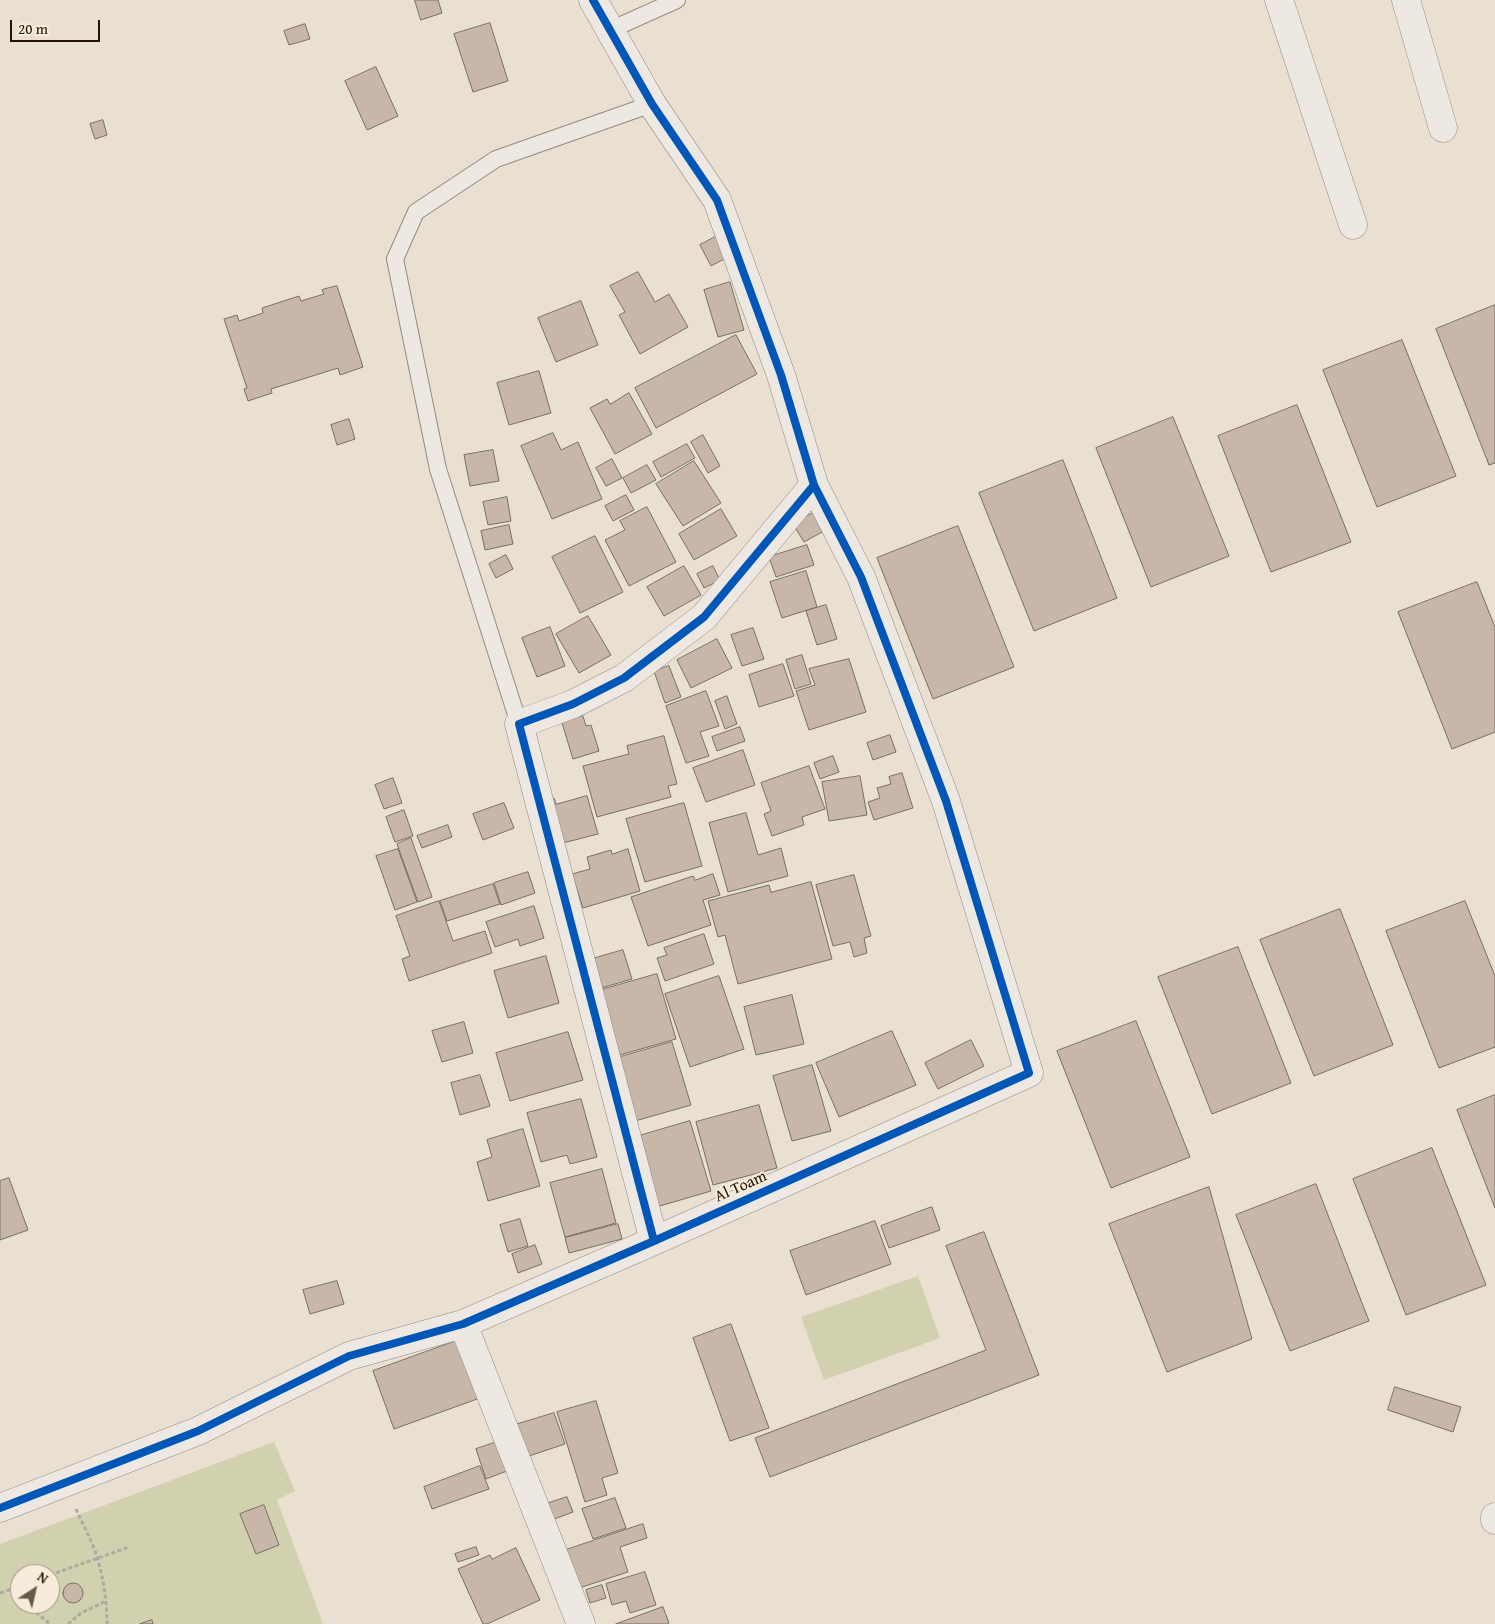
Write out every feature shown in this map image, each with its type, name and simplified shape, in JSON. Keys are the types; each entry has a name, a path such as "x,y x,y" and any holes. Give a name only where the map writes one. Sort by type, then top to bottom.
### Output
{"street":[{"path":"593,0 652,104 717,200 781,375 814,485 704,617 624,678 573,704 519,724 654,1241"},
{"path":"1279,0 1353,225"},
{"path":"1406,0 1443,128"},
{"name":"Al Toam","path":"0,1508 198,1431 349,1356 463,1324 654,1241 1029,1073 946,801 861,577 814,485"},
{"path":"463,1324 581,1624"}],"lane":[{"path":"610,30 677,0"},
{"path":"519,724 438,469 395,259 416,212 496,160 652,104"}],"path":[{"path":"64,1483 95,1551 106,1601 107,1624"},
{"path":"60,1571 129,1546"},
{"path":"0,1594 10,1590"},
{"path":"68,1624 81,1613 106,1601"},
{"path":"38,1614 50,1624"}],"green space":[{"path":"918,1276 940,1338 824,1380 801,1317"},
{"path":"274,1442 295,1491 277,1500 323,1624 0,1624 0,1544"}],"building":[{"path":"415,0 438,0 442,13 421,20"},
{"path":"490,23 508,81 473,92 454,34"},
{"path":"305,24 310,39 289,45 284,31"},
{"path":"376,67 398,116 367,130 345,81"},
{"path":"103,120 107,135 95,139 90,124"},
{"path":"719,235 730,256 711,266 700,245"},
{"path":"638,272 655,302 669,294 688,327 640,354 619,315 625,312 610,286"},
{"path":"730,282 744,330 718,337 704,290"},
{"path":"337,286 363,367 340,375 338,368 271,389 272,393 248,401 244,389 247,388 224,319 237,315 239,321 263,313 262,308 299,296 301,301 324,294 322,290"},
{"path":"581,301 598,345 556,362 538,318"},
{"path":"1495,305 1495,463 1489,465 1436,329"},
{"path":"736,335 757,374 656,428 635,388"},
{"path":"1402,340 1456,476 1377,507 1323,370"},
{"path":"539,371 551,413 509,425 497,383"},
{"path":"629,393 652,434 615,454 590,408 607,399 610,404"},
{"path":"1297,405 1351,542 1271,572 1218,436"},
{"path":"1173,417 1229,556 1151,587 1096,448"},
{"path":"349,419 355,439 337,445 331,425"},
{"path":"553,433 561,450 578,442 602,499 552,519 521,446"},
{"path":"703,435 720,466 708,473 691,442"},
{"path":"687,444 695,458 661,477 653,462"},
{"path":"493,450 499,481 470,486 464,455"},
{"path":"612,459 622,478 606,486 596,468"},
{"path":"1063,460 1117,598 1034,631 979,493"},
{"path":"694,461 721,503 683,526 656,484"},
{"path":"647,465 656,480 631,493 623,478"},
{"path":"626,495 634,510 613,521 605,506"},
{"path":"507,497 511,521 488,525 483,502"},
{"path":"647,507 676,562 629,586 605,540 625,530 620,521"},
{"path":"721,509 737,536 694,560 679,534"},
{"path":"813,513 824,531 804,542 793,524"},
{"path":"509,525 513,544 485,550 481,531"},
{"path":"958,526 1014,667 933,699 877,558"},
{"path":"595,536 623,592 580,613 552,557"},
{"path":"807,545 814,565 776,577 769,557"},
{"path":"506,555 513,569 496,578 489,564"},
{"path":"684,566 701,595 664,616 647,587"},
{"path":"713,566 720,580 704,588 697,574"},
{"path":"806,571 817,607 782,618 770,582"},
{"path":"1477,582 1495,627 1495,732 1452,749 1398,612"},
{"path":"826,605 837,639 817,645 806,611"},
{"path":"588,616 611,655 579,673 556,634"},
{"path":"550,627 565,666 537,677 522,638"},
{"path":"753,628 764,659 742,666 731,635"},
{"path":"717,639 732,668 691,688 677,660"},
{"path":"802,655 811,684 795,689 786,660"},
{"path":"849,659 866,712 809,730 796,691 815,685 809,669"},
{"path":"783,664 794,696 759,707 749,675"},
{"path":"669,666 681,697 665,703 654,671"},
{"path":"706,691 719,726 700,732 709,756 686,763 666,706"},
{"path":"727,696 737,724 725,729 715,701"},
{"path":"583,716 586,726 591,725 599,751 573,759 562,723"},
{"path":"740,727 745,741 717,751 712,737"},
{"path":"890,735 896,752 873,760 867,743"},
{"path":"664,736 677,784 668,786 671,797 597,817 583,766 629,754 627,746"},
{"path":"743,750 755,785 706,802 693,768"},
{"path":"833,756 839,772 820,779 814,763"},
{"path":"809,766 825,809 802,817 804,825 772,836 764,814 771,811 761,783"},
{"path":"902,773 913,808 874,820 868,802 880,798 877,788 891,784 889,777"},
{"path":"860,776 867,815 829,821 822,782"},
{"path":"393,778 402,803 384,809 375,785"},
{"path":"587,796 598,834 555,845 543,801 554,798 556,804"},
{"path":"504,803 514,828 483,840 473,814"},
{"path":"684,803 702,866 645,882 626,819"},
{"path":"404,810 413,836 395,842 386,817"},
{"path":"746,813 758,855 781,848 788,876 728,892 709,823"},
{"path":"448,825 452,837 422,848 417,836"},
{"path":"411,838 432,897 418,902 397,844"},
{"path":"398,849 417,902 395,910 376,856"},
{"path":"628,849 640,891 583,908 572,874 590,869 587,857 611,850 612,854"},
{"path":"528,872 535,893 501,905 494,883"},
{"path":"713,874 720,895 703,900 711,925 648,946 631,897 693,876 695,880"},
{"path":"854,875 871,936 864,938 867,953 854,957 850,942 833,946 816,885"},
{"path":"811,882 832,959 738,984 725,935 718,937 708,901 769,885 771,892"},
{"path":"493,884 500,904 447,921 440,901"},
{"path":"439,901 453,941 485,931 492,953 409,981 402,959 410,956 396,916"},
{"path":"1465,901 1495,976 1495,1047 1439,1068 1386,931"},
{"path":"534,906 544,938 520,946 518,939 495,947 486,922"},
{"path":"1340,909 1393,1045 1314,1076 1260,940"},
{"path":"704,934 714,964 665,981 657,958 667,955 664,948"},
{"path":"1238,947 1291,1083 1212,1114 1158,977"},
{"path":"623,950 632,979 598,989 589,960"},
{"path":"546,956 559,1003 508,1018 494,971"},
{"path":"657,974 676,1039 616,1056 598,991"},
{"path":"719,976 744,1049 690,1067 665,994"},
{"path":"792,995 804,1044 756,1055 744,1007"},
{"path":"1136,1021 1190,1157 1111,1188 1057,1051"},
{"path":"464,1022 473,1053 442,1062 432,1031"},
{"path":"892,1031 916,1085 839,1117 816,1063"},
{"path":"568,1032 583,1080 510,1101 496,1053"},
{"path":"971,1040 984,1066 938,1089 925,1063"},
{"path":"672,1042 691,1105 635,1121 617,1058"},
{"path":"812,1065 831,1131 792,1141 773,1076"},
{"path":"480,1075 490,1106 460,1115 451,1083"},
{"path":"1495,1095 1495,1208 1457,1110"},
{"path":"581,1099 597,1157 570,1164 567,1155 541,1162 527,1113"},
{"path":"759,1105 777,1168 713,1185 696,1122"},
{"path":"690,1121 711,1191 653,1208 632,1138"},
{"path":"523,1129 540,1186 488,1201 477,1162 492,1157 487,1140"},
{"path":"1432,1148 1486,1285 1406,1315 1353,1179"},
{"path":"602,1169 616,1223 565,1237 550,1183"},
{"path":"9,1178 28,1230 0,1240 0,1181"},
{"path":"1316,1184 1369,1321 1290,1351 1236,1215"},
{"path":"1209,1187 1252,1339 1167,1372 1109,1224"},
{"path":"932,1207 940,1230 889,1248 881,1226"},
{"path":"520,1219 528,1246 508,1252 500,1225"},
{"path":"875,1221 891,1264 806,1295 790,1251"},
{"path":"618,1224 622,1239 569,1253 565,1238"},
{"path":"984,1232 1039,1375 770,1477 755,1438 986,1350 946,1246"},
{"path":"535,1245 542,1264 518,1273 512,1254"},
{"path":"337,1281 344,1304 310,1314 303,1290"},
{"path":"731,1324 769,1428 730,1441 693,1338"},
{"path":"459,1340 480,1398 394,1429 373,1371"},
{"path":"1395,1387 1461,1407 1453,1432 1388,1410"},
{"path":"596,1401 618,1473 602,1478 607,1495 585,1502 557,1412"},
{"path":"554,1413 565,1444 526,1457 515,1425"},
{"path":"497,1442 507,1471 486,1479 476,1449"},
{"path":"480,1466 489,1489 432,1509 424,1487"},
{"path":"567,1497 573,1512 549,1521 543,1505"},
{"path":"615,1498 626,1528 593,1539 582,1509"},
{"path":"264,1505 279,1545 256,1554 240,1514"},
{"path":"643,1524 647,1538 620,1547 628,1572 576,1589 563,1551"},
{"path":"476,1547 479,1555 458,1562 455,1554"},
{"path":"516,1548 540,1600 487,1624 483,1624 458,1569 490,1555 492,1559"},
{"path":"645,1572 656,1605 630,1613 626,1601 612,1605 606,1584"},
{"path":"73,1583 80,1586 83,1593 80,1600 73,1603 66,1600 63,1593 66,1586"},
{"path":"602,1585 606,1598 590,1603 586,1590"},
{"path":"663,1607 669,1623 667,1624 616,1624"},
{"path":"152,1620 153,1624 140,1624"}],"cycle path":[{"path":"0,1508 198,1431 349,1356 463,1324 654,1241 1029,1073 946,801 861,577 814,485 781,375 717,200 652,104 593,0"},
{"path":"654,1241 519,724 573,704 624,678 704,617 814,485"}]}
